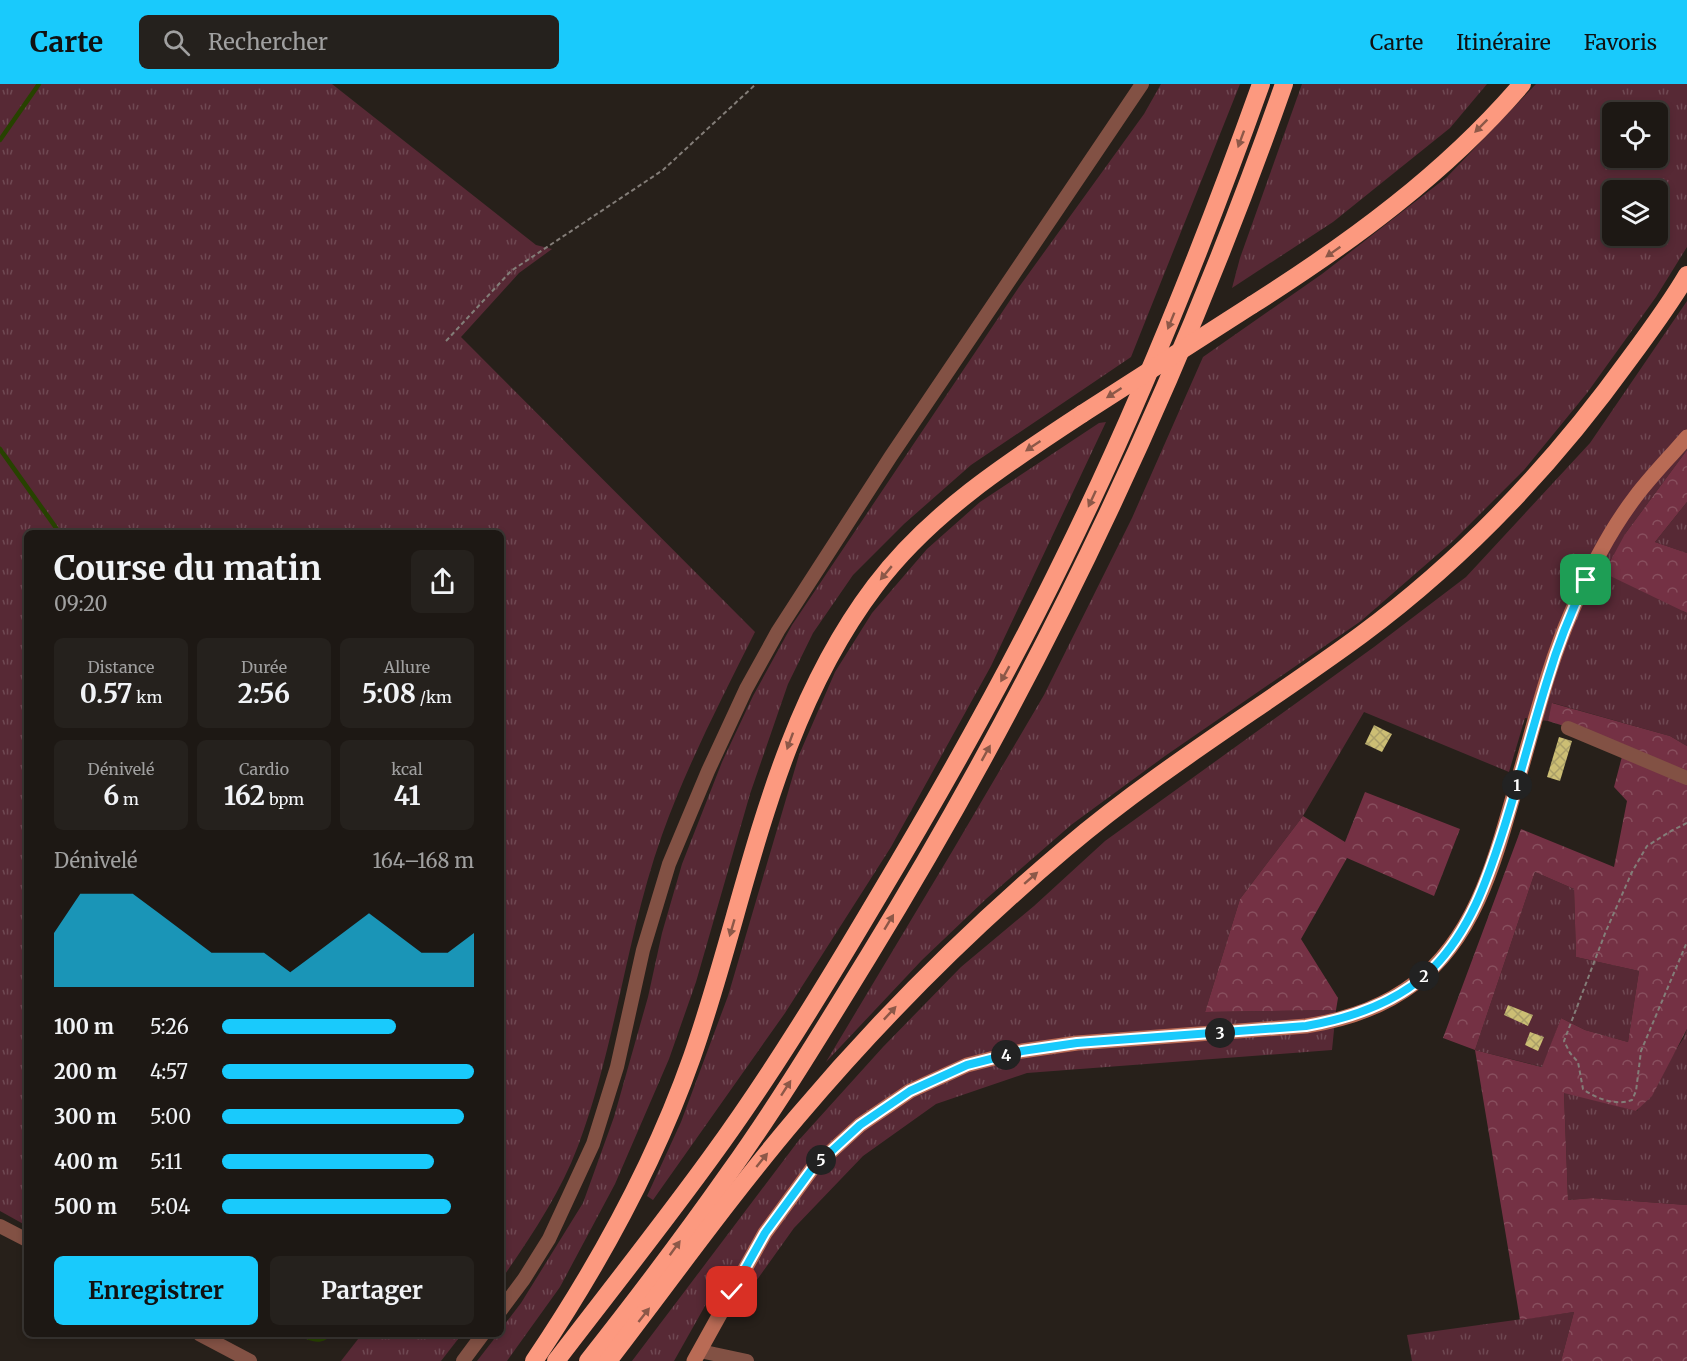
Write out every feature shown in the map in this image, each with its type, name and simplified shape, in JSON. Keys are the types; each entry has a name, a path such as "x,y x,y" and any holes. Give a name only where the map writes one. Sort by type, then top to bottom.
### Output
{"highway":[{"path":"556,1361 713,1155 774,1064 905,852 1007,671 1074,537 1164,337 1219,199 1261,84"},
{"path":"588,1361 677,1245 786,1089 927,861 1020,692 1116,499 1172,373 1219,260 1284,84"},
{"path":"534,1361 608,1243 662,1133 680,1090 702,1025 778,773 798,720 829,654 877,583 918,538 956,503 996,472 1252,305 1377,220 1465,142 1522,84"},
{"path":"608,1361 796,1118 842,1064 933,969 1024,884 1114,808 1162,771 1313,670 1365,632 1461,551 1508,505 1601,399 1687,275"}],"street":[{"path":"504,1306 549,1239 593,1144 617,1067 643,950 669,864 746,689 777,631 891,456 1142,84"},
{"path":"747,1361 697,1356 765,1233 812,1169 860,1125 910,1091 967,1065 1022,1051 1077,1043 1306,1026 1329,1022 1352,1016 1391,998 1416,983 1432,968 1457,938 1480,897 1509,814 1551,667 1586,580 1636,496 1687,437"},
{"path":"1568,728 1687,778"},
{"path":"0,1226 24,1238"},
{"path":"206,1337 250,1361"},
{"path":"463,1361 481,1337"}],"path":[{"path":"446,341 511,271 663,170 756,84"},
{"path":"1687,823 1647,846 1632,872 1606,931 1564,1041 1578,1062 1583,1089 1592,1095 1623,1103 1632,1100 1636,1091 1641,1051 1687,942"}],"green space":[{"path":"0,84 332,84 536,245 552,249 519,273 461,337 755,632 694,757 662,835 639,912 602,1069 571,1164 533,1232 504,1276 504,530 24,530 24,1224 0,1211"},
{"path":"1161,84 1240,84 1131,357 971,465 904,524 853,575 813,633 788,684 750,794 696,982 669,1059 615,1184 560,1287 507,1361 477,1361 496,1337 504,1337 504,1325 521,1303 583,1203 614,1117 682,864 722,762 753,696 792,625 1019,287 1144,114"},
{"path":"1302,84 1487,84 1450,128 1333,222 1232,288 1240,258"},
{"path":"1536,84 1687,84 1687,247 1656,297 1587,393 1524,470 1453,541 1361,621 1165,756 1071,825 986,899 922,960 826,1062 1044,695 1132,518 1203,357 1322,274 1447,177"},
{"path":"1687,301 1687,450 1625,534 1683,611 1687,613 1687,746 1670,736 1553,703 1548,721 1525,718 1509,772 1364,712 1303,816 1240,899 1205,1012 1336,1010 1332,1050 1027,1073 936,1104 863,1156 794,1228 744,1298 719,1281 674,1361 632,1361 799,1140 883,1047 961,967 1034,906 1105,841 1374,647 1466,577 1590,443"},
{"path":"1106,422 991,666 891,847 785,1013 653,1200 647,1196 681,1122 728,996 799,755 835,672 872,613 927,549 980,502 1099,423"},
{"path":"1687,450 1687,502 1655,542 1687,553 1687,613 1604,573 1625,534"},
{"path":"1687,502 1687,553 1655,542"},
{"path":"1552,703 1670,736 1687,746 1687,1029 1652,1096 1636,1111 1564,1093 1568,1200 1592,1198 1687,1205 1687,1361 1561,1361 1574,1312 1520,1320 1475,1050 1443,1038 1521,829 1614,867 1627,801 1614,787 1625,745 1548,721","holes":["1535,872 1574,889 1576,957 1639,971 1628,1042 1585,1030 1561,1018 1542,1067 1475,1050"]},
{"path":"1365,792 1460,829 1434,896 1347,858 1301,939 1338,998 1336,1010 1205,1012 1240,899 1303,816 1345,842"},
{"path":"1535,872 1574,889 1576,957 1639,971 1628,1042 1585,1030 1561,1018 1543,1067 1475,1050"},
{"path":"1687,1029 1687,1205 1592,1198 1568,1200 1564,1092 1637,1111"},
{"path":"1574,1312 1561,1361 1412,1361 1407,1335"},
{"path":"360,1337 460,1337 441,1361 341,1361"}],"water":[{"path":"302,1337 329,1337 319,1342"}],"building":[{"path":"1374,725 1392,734 1382,752 1365,744"},
{"path":"1559,737 1572,741 1560,781 1547,777"},
{"path":"1508,1005 1533,1015 1528,1026 1504,1015"},
{"path":"1530,1032 1544,1037 1538,1051 1525,1045"}],"waterway":[{"path":"0,140 39,84"},
{"path":"0,449 58,530"}],"route":[{"path":"732,1292 765,1233 812,1169 860,1125 910,1091 967,1065 1022,1051 1077,1043 1306,1026 1329,1022 1376,1006 1416,983 1446,954 1470,918 1480,897 1509,814 1559,644 1586,580"}]}
